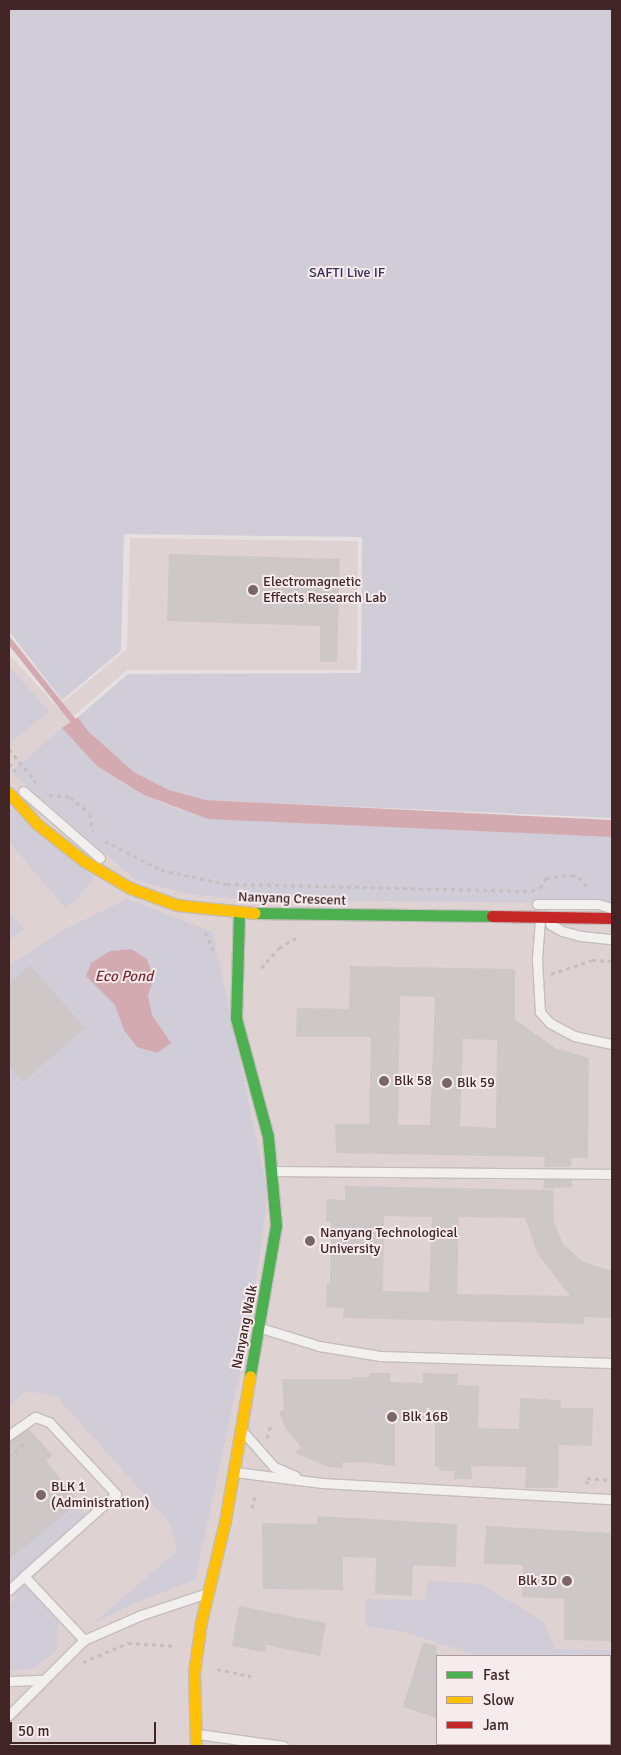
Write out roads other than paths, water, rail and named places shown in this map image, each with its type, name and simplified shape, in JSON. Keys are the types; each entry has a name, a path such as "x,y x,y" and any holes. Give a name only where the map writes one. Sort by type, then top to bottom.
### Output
{"street":[{"name":"Nanyang Crescent","path":"9,793 70,852 118,882 177,905 239,913 612,918"},
{"name":"Nanyang Walk","path":"196,1746 194,1674 208,1592 225,1521 258,1328 274,1251 273,1171 236,1018 239,913"}],"lane":[{"path":"9,781 88,846 118,882"},
{"path":"522,905 598,904 612,908"},
{"path":"461,917 493,907 512,906"},
{"path":"612,939 562,931 540,918 537,980 540,1012 550,1023 574,1036 612,1044"},
{"path":"273,1171 612,1174"},
{"path":"258,1328 319,1346 380,1356 612,1363"},
{"path":"9,1435 36,1417 55,1426 116,1494 9,1590"},
{"path":"240,1428 274,1467 290,1475 322,1483"},
{"path":"232,1472 322,1483 612,1499"},
{"path":"24,1576 84,1640"},
{"path":"9,1715 84,1640 141,1615 208,1592"},
{"path":"9,1680 43,1680"},
{"path":"196,1734 283,1746"}],"water":[{"path":"78,717 88,731 134,772 169,790 206,800 612,820 612,837 208,819 144,795 97,766 62,728"},
{"name":"Eco Pond","path":"131,949 147,959 154,979 148,995 152,1015 171,1043 157,1053 137,1047 124,1030 115,1005 86,976 91,963 110,951"}],"waterway":[{"path":"9,640 78,726"}],"place":[{"name":"Electromagnetic Effects Research Lab","path":"253,590"},
{"name":"Blk 58","path":"384,1081"},
{"name":"Blk 59","path":"447,1083"},
{"name":"Nanyang Technological University","path":"310,1241"},
{"name":"Blk 16B","path":"392,1417"},
{"name":"BLK 1 (Administration)","path":"41,1495"},
{"name":"Blk 3D","path":"567,1581"}],"park label":[{"name":"SAFTI Live IF","path":"347,273"}]}
